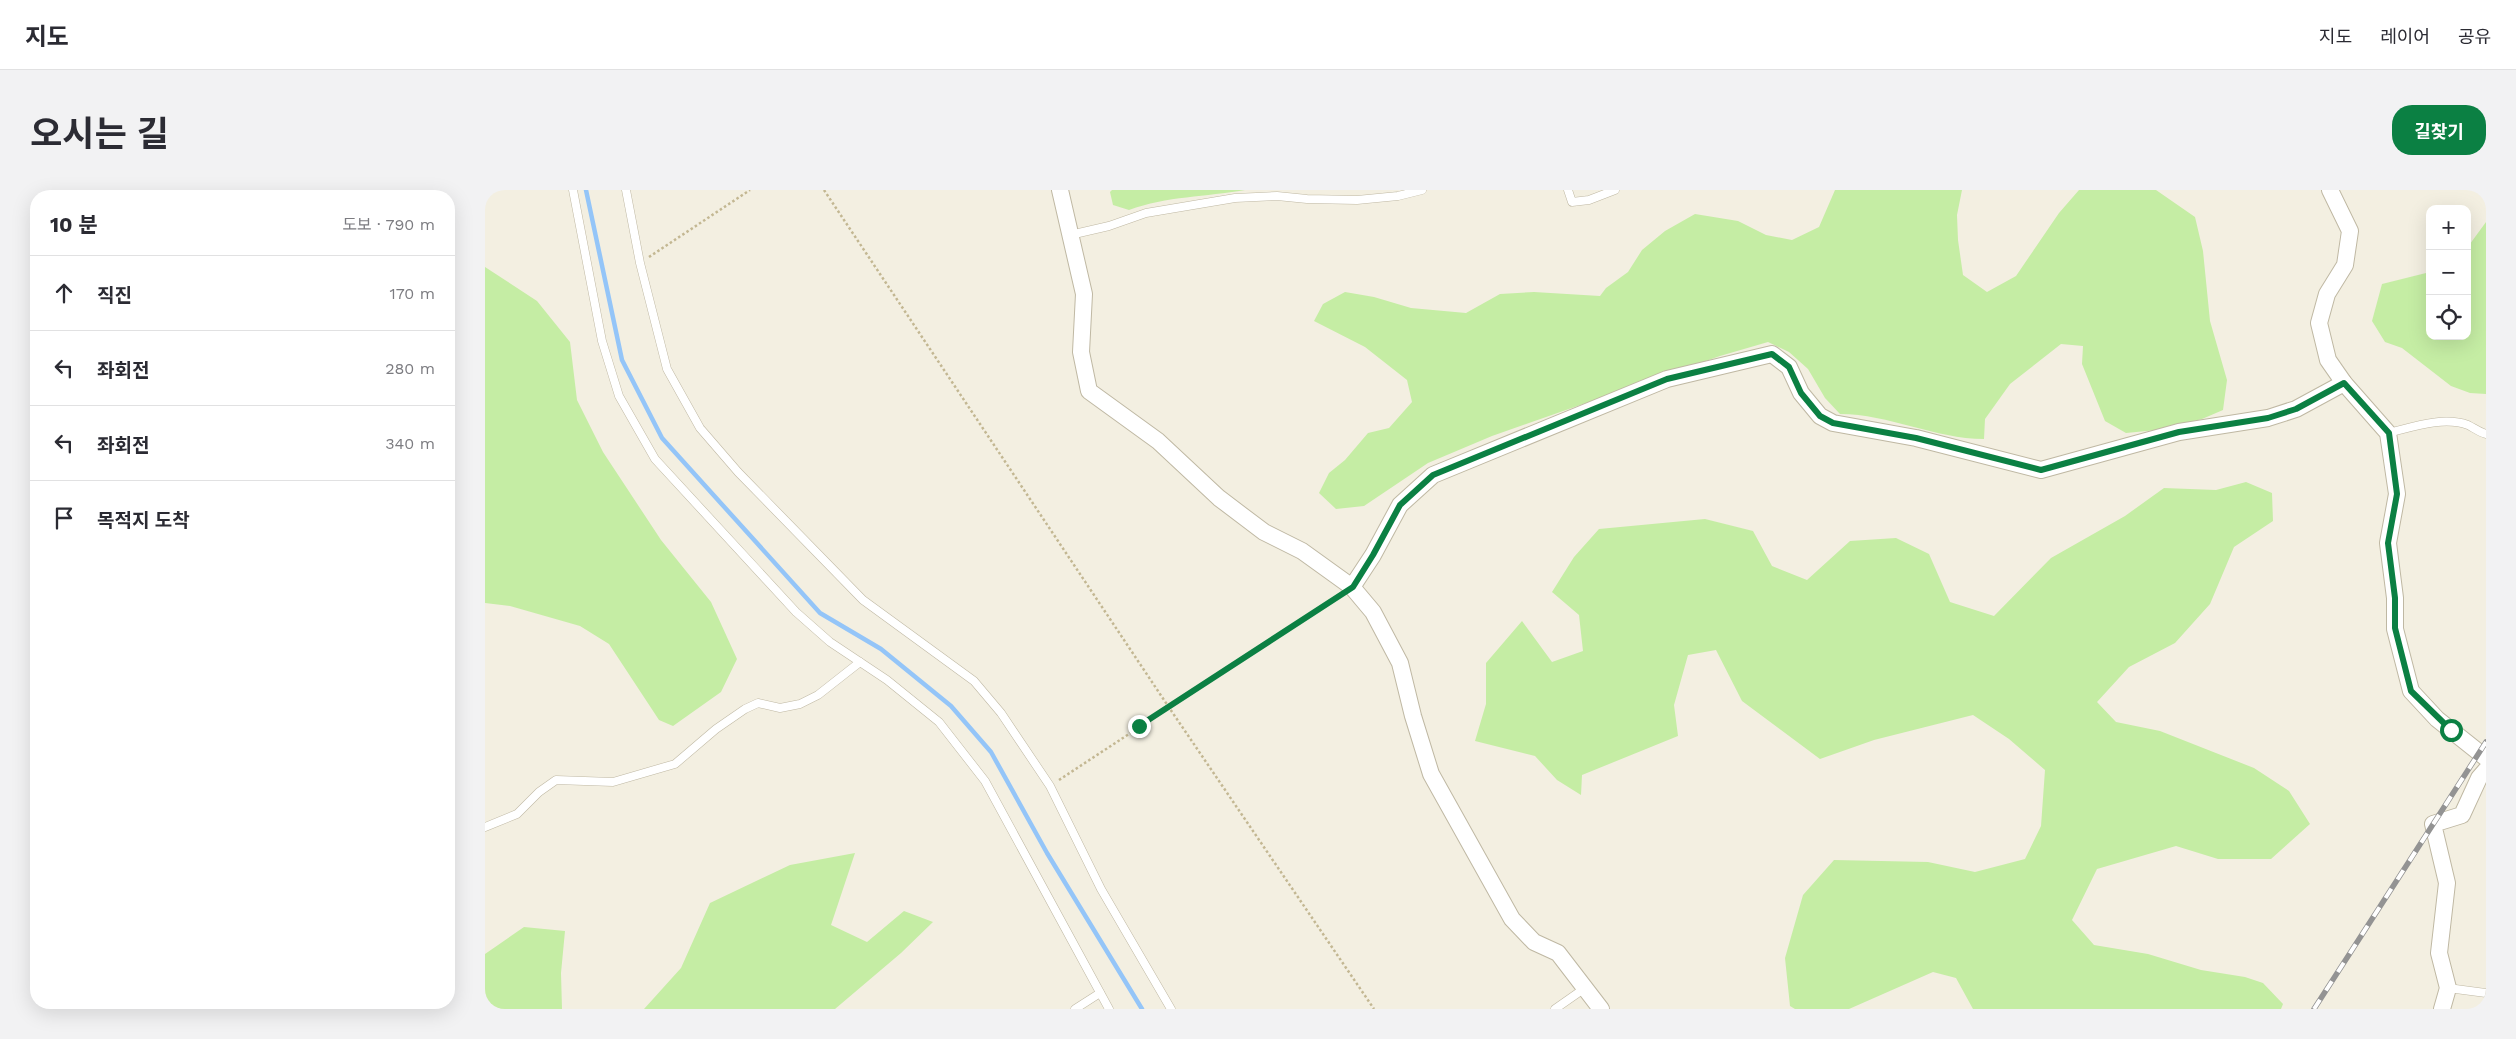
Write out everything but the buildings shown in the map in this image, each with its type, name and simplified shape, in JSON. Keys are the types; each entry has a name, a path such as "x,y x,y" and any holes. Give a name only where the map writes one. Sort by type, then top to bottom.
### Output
{"street":[{"path":"1060,190 1084,294 1081,352 1089,391 1157,441 1219,498 1264,532 1302,551 1353,587 1373,612 1401,663 1413,716 1431,774 1507,911 1534,942 1558,953 1601,1009"},
{"path":"2330,190 2350,231 2345,265 2327,294 2319,323 2328,360 2344,383 2389,433 2397,494 2388,543 2395,598 2395,628 2411,691 2437,719 2486,758"},
{"path":"1353,587 1400,505 1433,475 1667,379 1772,354 1789,367 1801,393 1820,416 1833,423 1916,438 2041,470 2179,432 2268,418 2296,409 2344,383"},
{"path":"2443,1009 2448,988 2439,953 2447,883 2433,824 2462,815 2479,778 2486,770"}],"lane":[{"path":"573,190 602,341 619,396 655,459 796,612 830,642 860,662 939,722 985,781 1109,1009"},
{"path":"626,190 640,263 667,369 700,428 751,487 863,600 974,681 1001,713 1050,786 1101,889 1171,1009"},
{"path":"1070,234 1109,226 1146,213 1235,198 1277,196 1357,200 1398,196 1422,190"},
{"path":"1567,190 1572,202 1589,200 1615,190"},
{"path":"2389,433 2434,423 2451,423 2467,425 2486,434"},
{"path":"485,827 517,814 539,792 555,780 613,782 675,764 717,729 745,709 758,703 780,708 800,704 818,695 860,662"},
{"path":"1555,1009 1585,988"},
{"path":"2448,988 2486,993"},
{"path":"1075,1009 1100,992"}],"path":[{"path":"640,263 750,190"},
{"path":"823,190 1374,1009"},
{"path":"1050,786 1169,706 1353,587"}],"green space":[{"path":"1112,190 1245,190 1172,199 1129,210 1113,205 1110,192"},
{"path":"1835,190 1962,190 1957,215 1963,275 1987,292 2016,276 2059,213 2079,190 2156,190 2195,217 2203,251 2210,321 2227,380 2223,410 2202,419 2157,430 2126,433 2105,421 2082,364 2083,346 2061,344 2010,384 1985,419 1984,439 1966,438 1876,418 1840,414 1825,398 1808,369 1789,352 1768,342 1720,356 1492,436 1428,463 1364,506 1336,509 1319,493 1329,473 1345,460 1368,433 1389,428 1412,402 1407,380 1365,347 1314,321 1323,304 1345,292 1374,297 1411,308 1466,313 1500,294 1534,292 1600,296 1606,288 1628,272 1642,250 1665,231 1695,214 1738,221 1766,235 1792,240 1819,227"},
{"path":"2486,222 2486,394 2470,393 2451,386 2402,348 2385,342 2372,321 2382,284 2426,273 2426,340 2471,340 2471,243"},
{"path":"485,267 537,301 570,342 577,400 603,452 661,540 711,602 737,659 721,692 673,726 659,720 609,644 580,626 510,606 485,603"},
{"path":"2246,482 2272,493 2273,521 2234,547 2210,604 2175,643 2129,667 2097,702 2116,722 2160,731 2254,768 2289,791 2310,824 2271,859 2218,859 2176,846 2097,869 2072,920 2094,945 2148,954 2201,970 2245,977 2263,983 2283,1004 2281,1009 1973,1009 1956,978 1933,972 1849,1009 1795,1009 1790,1006 1785,958 1803,895 1834,860 1928,862 1975,872 2025,859 2041,826 2045,770 2009,739 1973,715 1874,740 1820,759 1742,701 1716,650 1688,655 1674,705 1678,736 1582,775 1581,795 1557,780 1535,756 1475,741 1486,704 1486,663 1522,621 1552,662 1583,651 1579,615 1552,592 1574,557 1599,529 1705,519 1753,531 1772,566 1807,580 1850,541 1896,538 1929,554 1950,602 1994,616 2051,558 2125,516 2164,488 2216,490"},
{"path":"855,853 831,925 867,942 904,911 933,922 901,953 835,1009 644,1009 681,968 710,903 790,865"},
{"path":"524,927 565,931 561,973 562,1009 485,1009 485,954"}],"waterway":[{"path":"586,190 622,360 662,438 820,613 881,649 951,706 991,752 1047,853 1142,1009"}],"railway":[{"path":"2314,1009 2486,742"}],"route":[{"path":"1139,726 1353,587 1400,505 1433,475 1667,379 1772,354 1789,367 1801,393 1820,416 1833,423 1916,438 2041,470 2179,432 2268,418 2296,409 2344,383 2389,433 2397,494 2388,543 2395,598 2395,628 2411,691 2437,719 2451,730"}]}
